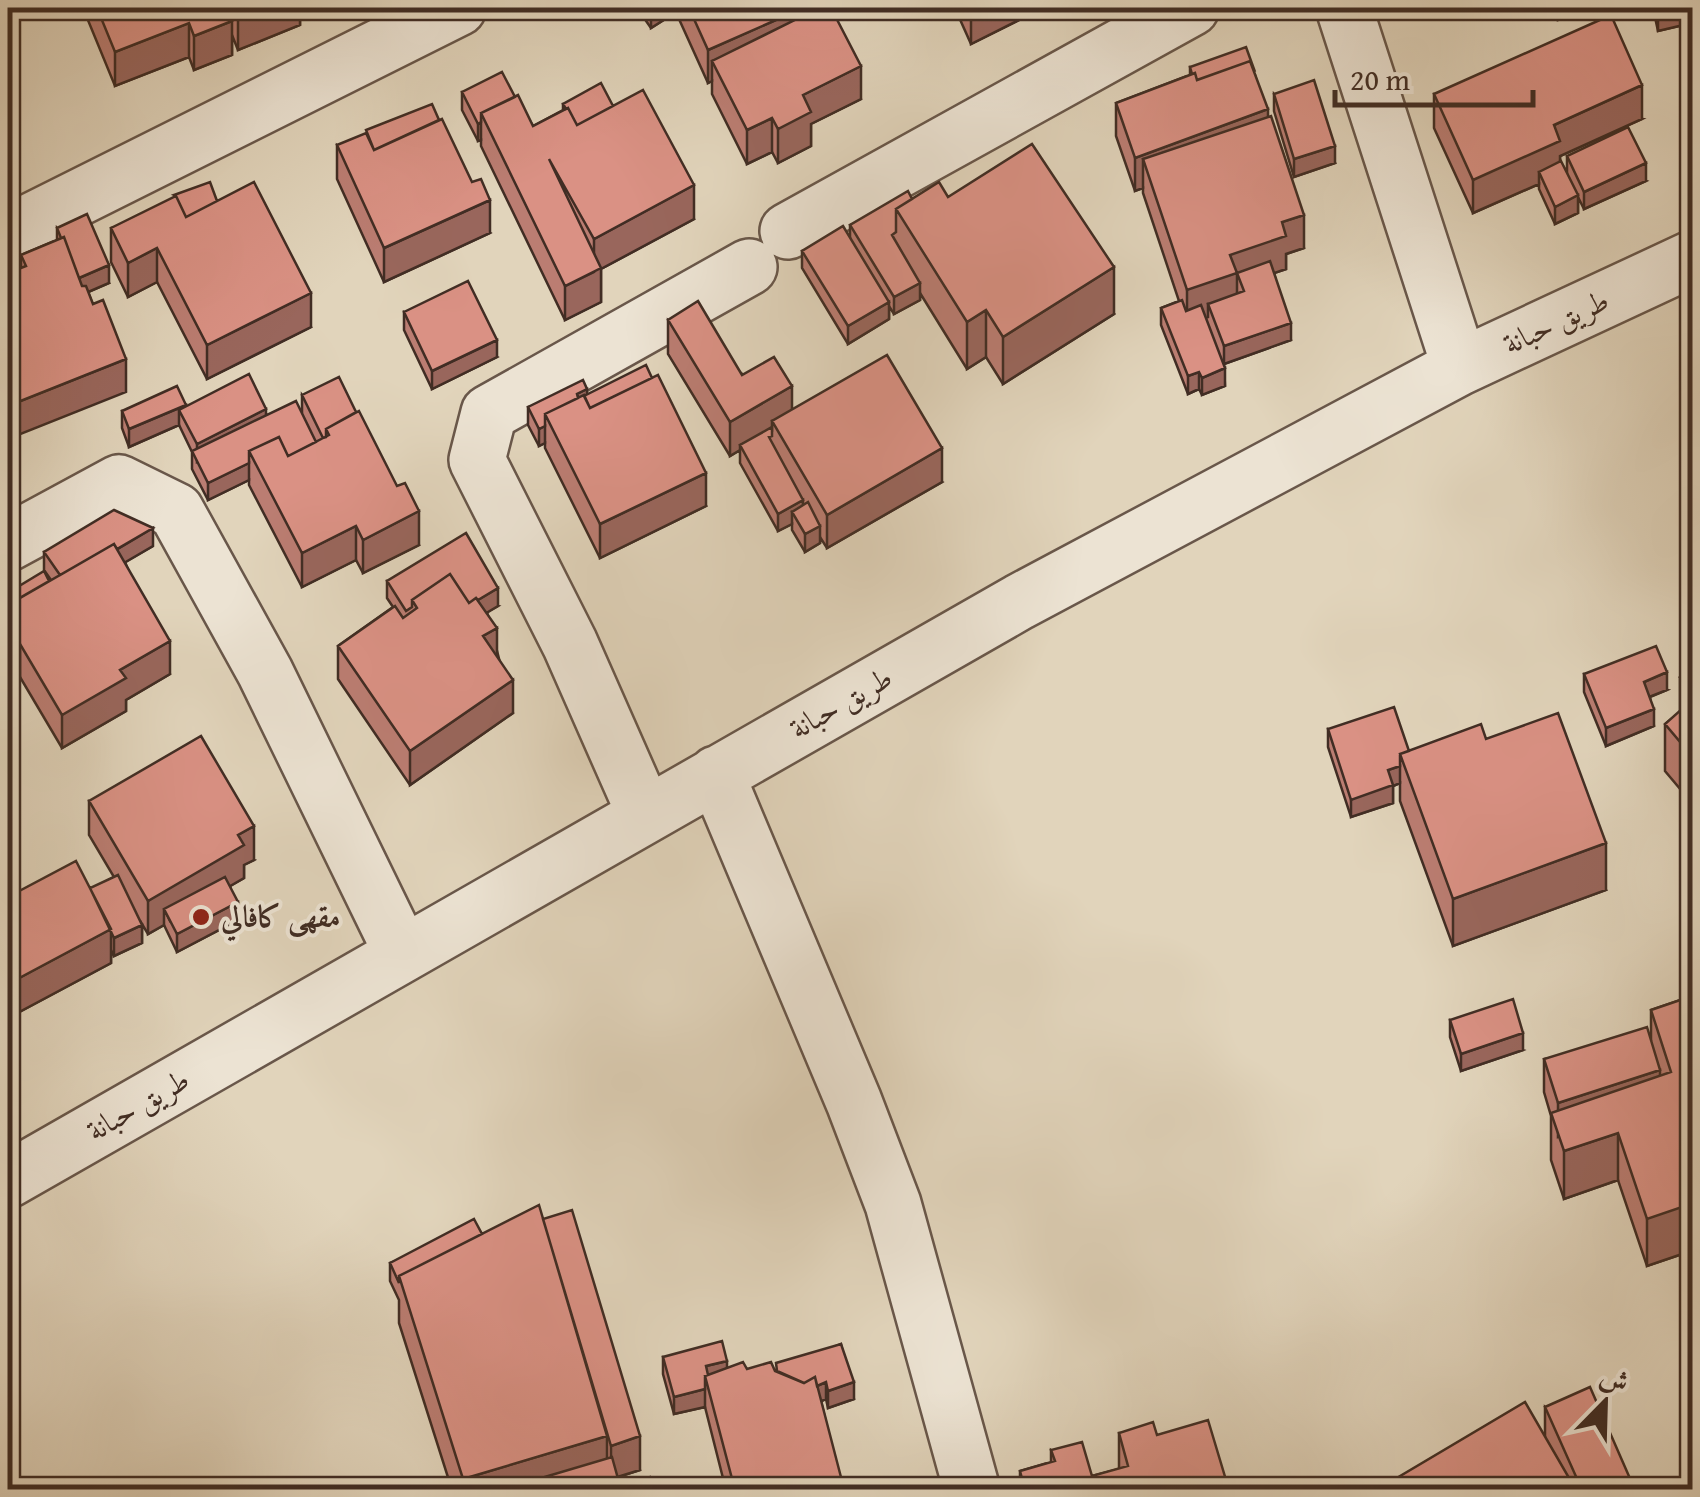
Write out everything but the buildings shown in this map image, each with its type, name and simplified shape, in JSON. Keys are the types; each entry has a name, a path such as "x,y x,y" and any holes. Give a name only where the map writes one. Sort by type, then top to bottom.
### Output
{"street":[{"path":"8,233 458,8"},
{"path":"788,231 1191,8"},
{"path":"1344,8 1460,367"},
{"name":"طريق حبانة","path":"8,1180 1019,602 1460,367 1692,259"},
{"path":"645,814 570,644 477,460 490,413 748,267"},
{"path":"8,544 119,483 176,510 265,672 402,954"},
{"path":"716,774 854,1102 892,1204 972,1490"}],"place":[{"name":"مقهى كافالي","path":"201,917"}]}
